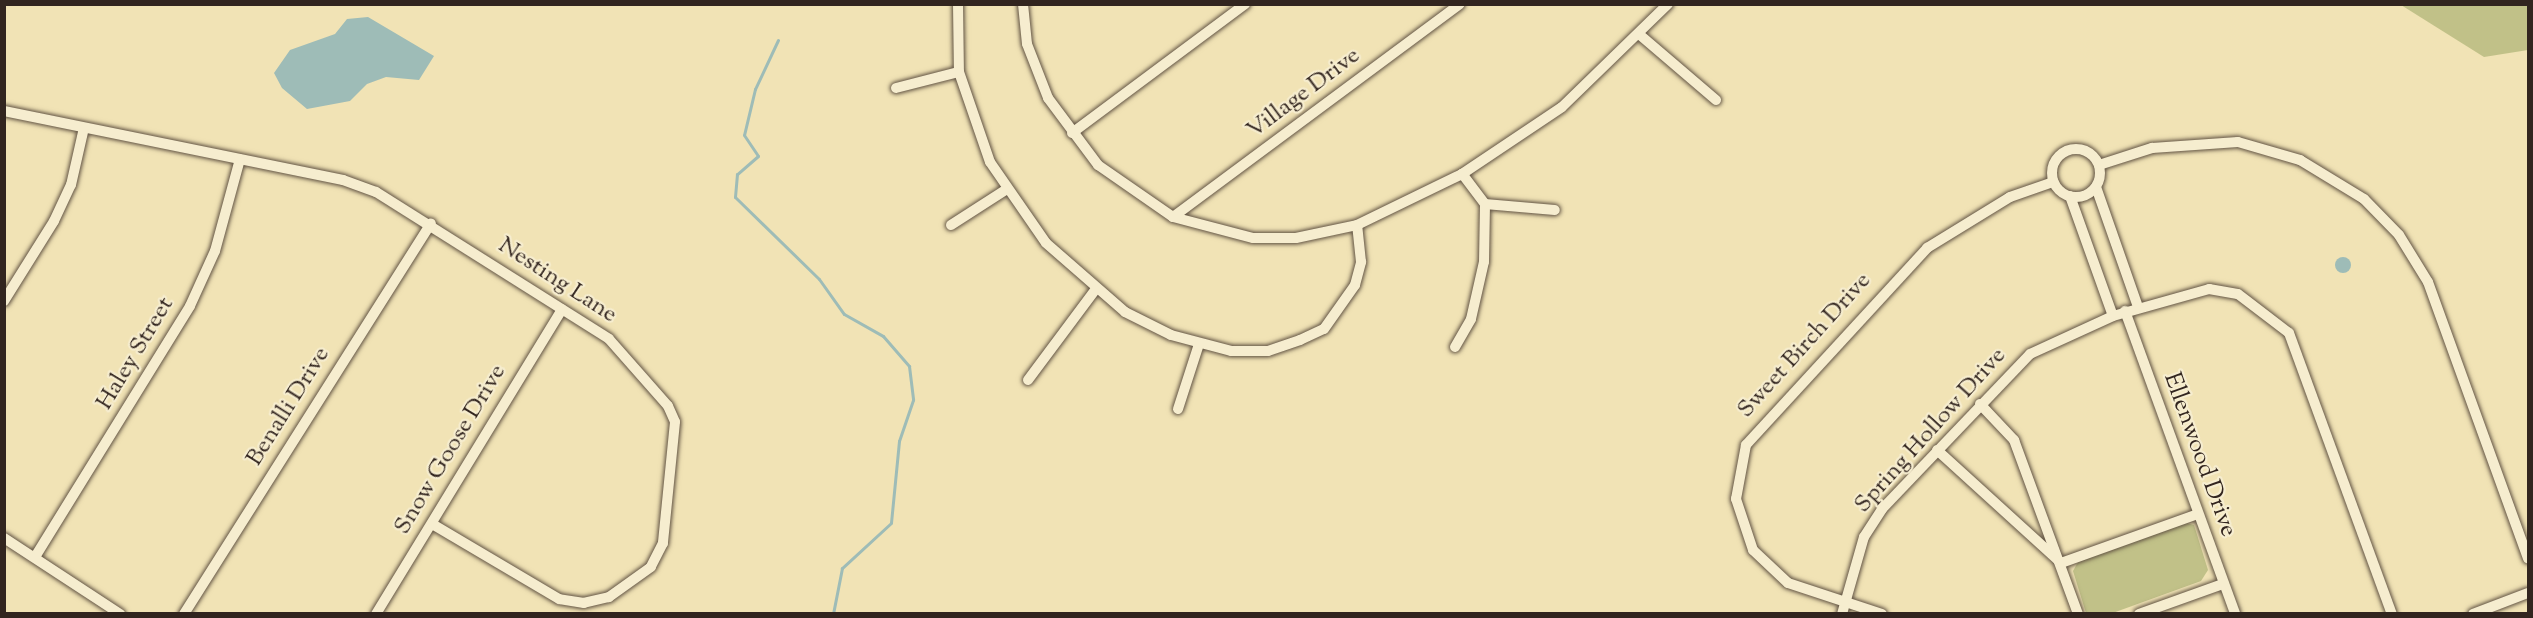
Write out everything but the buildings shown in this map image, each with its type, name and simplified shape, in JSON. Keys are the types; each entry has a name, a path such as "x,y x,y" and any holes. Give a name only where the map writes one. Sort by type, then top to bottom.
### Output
{"street":[{"path":"958,4 959,72 981,141 1007,189 1046,243 1095,291 1125,312 1199,344 1268,351 1324,329 1355,285 1361,262 1357,225"},
{"path":"1072,133 1245,4"},
{"name":"Village Drive","path":"1173,218 1460,4"},
{"path":"1025,6 1036,67 1072,133 1125,189 1173,218 1253,238 1296,238 1357,225 1462,174 1562,107 1640,35 1668,4"},
{"path":"1640,35 1716,100"},
{"path":"896,88 959,72"},
{"name":"Nesting Lane","path":"4,111 343,180 376,192 609,339 668,406 675,422 663,543 651,567 609,597 584,603 559,599 432,524"},
{"path":"4,301 54,221 71,185 84,128"},
{"path":"2099,165 2152,148 2238,142 2300,160 2371,206 2399,235 2428,282 2529,558"},
{"path":"2099,165 2082,150 2070,150 2054,165 2053,182 2070,196 2113,316"},
{"name":"Haley Street","path":"35,557 190,306 215,251 240,159"},
{"path":"2099,165 2096,187 2138,307"},
{"path":"1455,347 1471,319 1481,284 1485,204 1462,174"},
{"name":"Sweet Birch Drive","path":"1882,614 1844,608 1788,584 1753,550 1736,499 1746,445 1761,422 1927,248 2000,202 2053,182"},
{"path":"2070,196 2087,195 2096,187"},
{"path":"951,225 1007,189"},
{"path":"1485,204 1555,210"},
{"name":"Benalli Drive","path":"184,614 430,224"},
{"path":"1028,380 1095,291"},
{"name":"Spring Hollow Drive","path":"1844,608 1864,537 1882,509 1980,404 2031,354 2125,311 2188,292 2238,294 2289,333 2392,614"},
{"name":"Snow Goose Drive","path":"376,614 562,309"},
{"name":"Ellenwood Drive","path":"2125,311 2235,614"},
{"path":"1178,409 1199,344"},
{"path":"1980,404 2014,440 2078,614"},
{"path":"1937,450 2061,563"},
{"path":"2061,563 2198,514"},
{"path":"4,538 120,614"},
{"path":"2139,614 2223,584"},
{"path":"2473,614 2529,593"}],"green space":[{"path":"2401,5 2528,5 2528,50 2484,57"},
{"path":"2183,522 2194,525 2208,570 2201,581 2110,614 2086,613 2073,571 2078,562"}],"water":[{"path":"368,17 434,56 419,80 386,77 367,84 350,101 307,109 282,88 274,73 290,50 335,34 347,19"},
{"path":"2343,257 2351,265 2343,273 2335,265"}],"waterway":[{"path":"778,40 755,89 744,135 758,156 737,174 735,197 819,279 844,314 883,336 909,366 913,400 899,441 891,523 842,568 833,614"}]}
